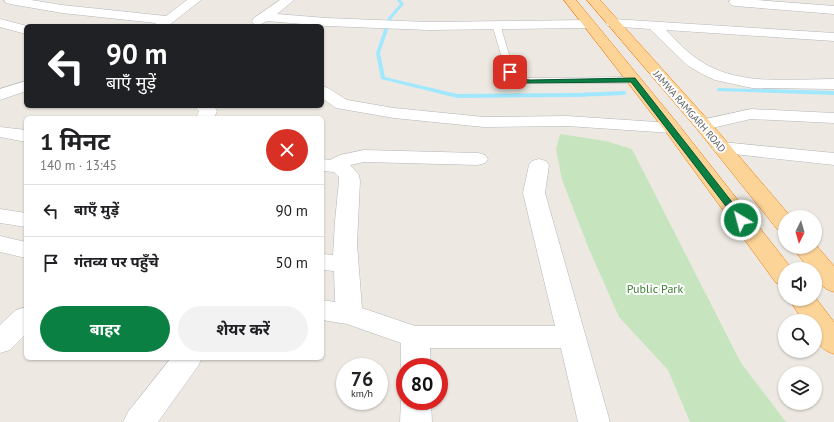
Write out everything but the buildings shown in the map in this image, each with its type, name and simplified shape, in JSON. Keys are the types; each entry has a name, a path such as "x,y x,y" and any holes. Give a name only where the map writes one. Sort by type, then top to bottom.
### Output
{"highway":[{"name":"JAMWA RAMGARH ROAD","path":"570,0 651,104 672,128 778,268"},
{"name":"JAMWA RAMGARH ROAD","path":"593,0 703,125 778,216"},
{"path":"810,254 834,282"},
{"path":"807,306 834,344"}],"street":[{"path":"10,0 62,9 165,23 195,0"},
{"path":"257,24 288,0"},
{"path":"735,2 833,11"},
{"path":"265,18 447,26 496,24 588,24"},
{"path":"324,31 332,22"},
{"path":"0,23 24,30"},
{"path":"613,23 834,37"},
{"path":"653,25 688,58 705,70 719,76 740,81 834,84"},
{"path":"0,36 24,30"},
{"path":"0,95 24,86"},
{"path":"324,92 342,104 394,113 484,122 567,121 672,128"},
{"path":"703,125 751,114 834,118"},
{"path":"0,132 24,136"},
{"path":"722,148 834,159"},
{"path":"328,166 347,159 364,156 478,159"},
{"path":"539,165 534,194 594,422"},
{"path":"328,166 340,166 349,175 350,183 346,220 334,263 350,314"},
{"path":"0,216 24,220"},
{"path":"0,244 24,250"},
{"path":"324,310 350,314 415,337 572,337"},
{"path":"0,342 24,319"},
{"path":"415,337 416,358"},
{"path":"139,422 186,360"},
{"path":"416,410 416,422"}],"lane":[{"path":"496,24 510,72 513,78 519,81 635,83"}],"green space":[{"name":"Public Park","path":"560,134 606,141 632,149 741,363 786,422 690,422 668,370 619,317 589,249 562,180 556,149"}],"waterway":[{"path":"399,0 402,4 390,18 378,53 383,78 457,96 624,93"},
{"path":"719,90 834,93"}],"route":[{"path":"510,72 513,78 519,81 530,82 633,80 672,128 741,220"}]}
